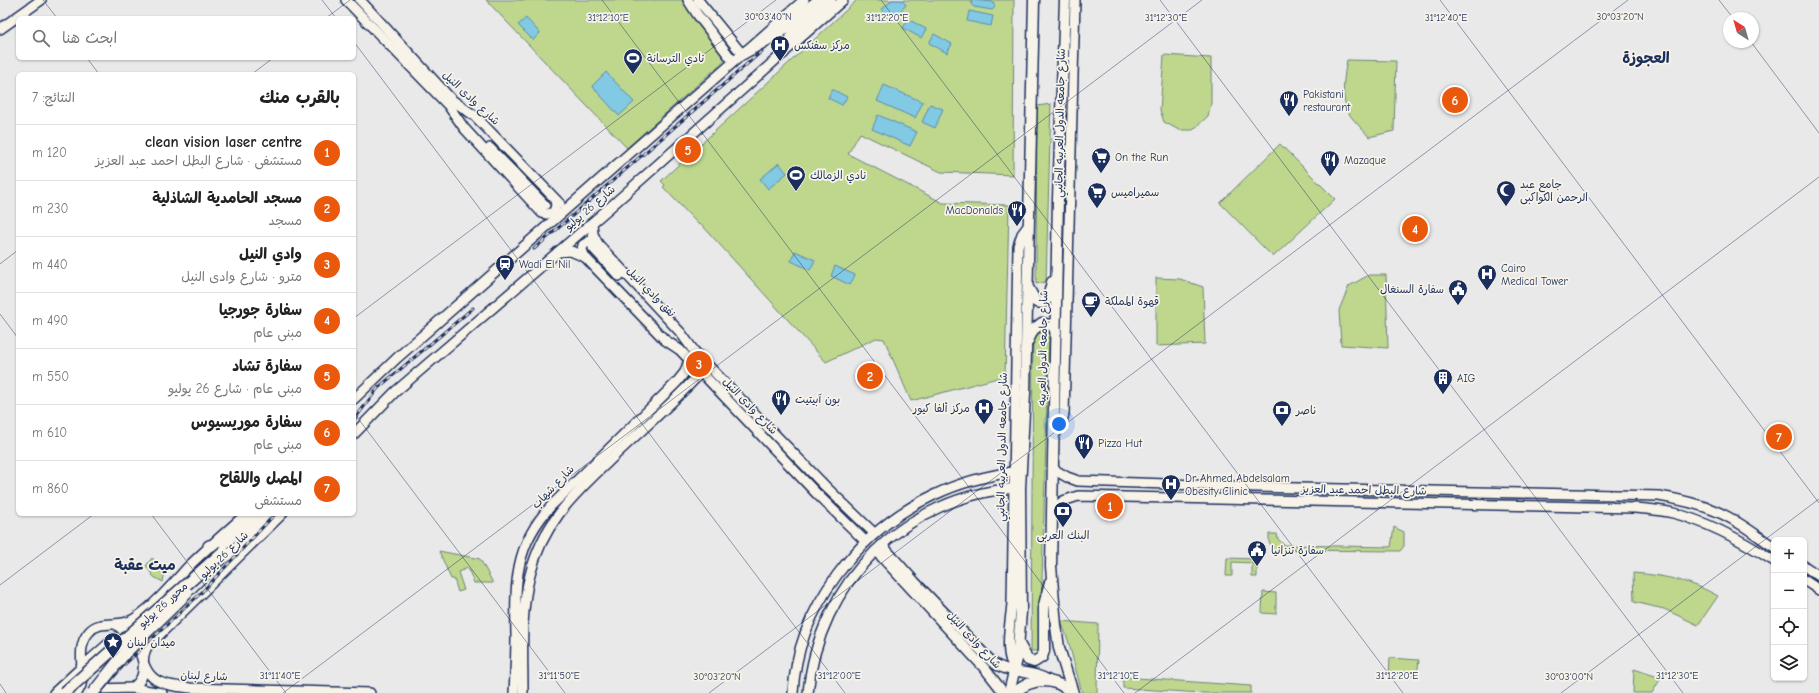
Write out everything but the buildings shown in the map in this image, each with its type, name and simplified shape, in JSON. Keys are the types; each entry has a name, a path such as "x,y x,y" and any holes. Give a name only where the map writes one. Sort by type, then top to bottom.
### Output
{"highway":[{"path":"737,57 779,33 819,0"},
{"path":"782,53 793,34 830,0"},
{"path":"209,546 225,542 257,516"},
{"name":"محور 26 يوليو","path":"93,692 125,653 226,554 257,516"},
{"name":"محور 26 يوليو","path":"64,693 226,554 273,516"},
{"path":"76,693 81,681 82,667"}],"main road":[{"name":"شارع جامعه الدول العربيه","path":"1009,693 1015,669 1021,612 1016,488 1026,345 1034,0"},
{"name":"شارع جامعه الدول العربيه","path":"1064,0 1051,577 1054,615 1059,648 1072,693"},
{"path":"1028,288 1036,302 1039,303 1046,301 1057,267"},
{"path":"1026,345 1033,330 1042,323 1053,326 1056,332"},
{"path":"1019,638 1022,652 1028,660 1034,662 1040,659 1044,651 1044,604 1051,577"},
{"path":"1015,693 1032,682 1050,681 1059,684 1072,693"}],"street":[{"path":"18,16 41,0"},
{"name":"شارع وادى النيل","path":"346,0 452,104"},
{"name":"شارع وادى النيل","path":"360,0 452,104"},
{"path":"688,0 700,11 737,57"},
{"path":"698,0 700,11"},
{"name":"شارع 26 يوليو","path":"356,397 397,358 570,208 737,57 804,0"},
{"name":"شارع 26 يوليو","path":"356,432 395,392 558,252 843,0"},
{"name":"شارع جامعه الدول العربيه الجانبي","path":"1054,436 1062,422 1064,414 1075,0"},
{"path":"0,29 16,18"},
{"path":"452,104 547,205 564,206 570,208"},
{"path":"1060,156 1071,157"},
{"name":"شارع وادى النيل","path":"592,222 593,234 591,250 665,340 680,350 866,542"},
{"name":"شارع جامعه الدول العربيه الجانبي","path":"1017,471 1018,246 1022,234 1028,226"},
{"path":"558,252 591,250"},
{"name":"شارع وادى النيل","path":"591,250 681,333 694,351 707,365 825,486 875,534"},
{"name":"شارع شهاب","path":"514,693 516,583 522,553 534,526 552,505 682,376 689,360"},
{"name":"شارع شهاب","path":"523,693 523,637 526,590 534,560 545,534 557,514 579,488 701,373 707,365"},
{"path":"682,376 688,377 690,383"},
{"name":"شارع البطل احمد عبد العزيز","path":"1053,469 1062,475 1078,481 1659,496 1684,500 1715,510 1771,545"},
{"path":"793,693 797,665 804,639 820,602 841,570 866,542 918,503 950,488 979,478 1017,471"},
{"path":"979,478 984,486 983,493"},
{"path":"1078,481 1074,490 1078,496"},
{"path":"808,693 817,641 824,623 846,584 879,548 908,525 933,510 960,499 983,493 1016,488"},
{"name":"شارع جامعه الدول العربيه الجانبي","path":"1015,669 1008,655 1016,488"},
{"path":"1465,505 1466,491"},
{"name":"شارع البطل احمد عبد العزيز","path":"1052,511 1063,501 1078,496 1465,505 1582,506 1657,510 1673,513 1699,522 1731,536 1771,559"},
{"path":"1699,522 1710,517 1715,510"},
{"name":"شارع 26 يوليو","path":"82,667 82,645 87,633 98,626 117,625 132,621 151,605 209,546 244,516"},
{"name":"شارع 26 يوليو","path":"132,688 142,676 145,650 168,625 280,516"},
{"path":"1730,518 1727,529 1731,536"},
{"name":"شارع وادى النيل","path":"879,548 915,582 992,662 1006,670 1015,669 1036,674 1050,681"},
{"name":"شارع وادى النيل","path":"879,548 986,670 1004,693"},
{"path":"1807,568 1819,576"},
{"path":"1807,582 1819,590"},
{"path":"151,605 151,616 154,622 162,626 168,625"},
{"path":"812,619 816,624 824,623"},
{"name":"شارع لبنان","path":"117,625 138,643 138,650 144,665 154,679 161,684 206,691 370,693"},
{"path":"54,693 115,638 122,638 134,649 138,650"},
{"path":"804,639 809,638 817,641"},
{"path":"986,670 991,666 992,662"},
{"path":"93,692 132,688 162,693"}],"green space":[{"name":"نادي الترسانة","path":"486,0 684,0 725,60 627,148"},
{"name":"نادي الزمالك","path":"857,0 1014,0 1013,175 941,172 860,133 848,154 943,203 1009,205 1005,376 911,401 884,339 876,338 826,362 701,224 699,225 663,187 665,185 661,181"},
{"path":"1164,55 1211,58 1211,103 1208,116 1193,130 1179,130 1164,122 1160,110"},
{"path":"1347,60 1396,61 1394,131 1369,137 1347,110 1344,98 1344,79"},
{"path":"1051,104 1046,282 1036,284 1037,106"},
{"path":"1280,144 1335,199 1273,257 1220,203"},
{"path":"1369,275 1386,275 1388,348 1341,345 1339,310 1349,286"},
{"path":"1156,278 1180,279 1203,287 1205,344 1156,346"},
{"path":"1049,332 1040,651 1031,651 1033,334"},
{"path":"1394,527 1404,532 1404,546 1400,551 1274,550 1269,542 1269,534 1277,534 1278,539 1284,545 1391,547"},
{"path":"439,551 480,559 493,583 474,583 468,568 458,572 464,590 458,592 454,579 451,579"},
{"path":"152,558 164,568 160,571 165,571 163,582 154,577 146,566"},
{"path":"1227,558 1257,559 1257,577 1252,577 1252,563 1232,562 1232,576 1226,576"},
{"path":"1633,573 1655,575 1677,580 1698,586 1718,596 1698,625 1664,609 1634,602"},
{"path":"1263,592 1276,593 1276,614 1262,613"},
{"path":"1061,621 1098,624 1097,693 1082,693 1068,640"},
{"path":"1390,658 1419,660 1417,675 1389,675"},
{"path":"1634,669 1661,678 1652,693 1633,693"},
{"path":"1123,677 1251,686 1251,693 1201,693 1123,688"}],"water":[{"path":"892,0 902,0 906,5 891,22 881,10"},
{"path":"972,0 993,2 995,7 992,10 974,7 971,4"},
{"path":"969,11 993,16 991,26 967,21"},
{"path":"526,18 540,33 533,40 518,25"},
{"path":"908,19 926,29 921,38 903,28"},
{"path":"934,34 952,44 947,53 929,43"},
{"path":"606,72 634,102 619,116 592,86"},
{"path":"884,85 923,102 915,118 877,101"},
{"path":"832,89 847,97 842,105 828,98"},
{"path":"930,104 943,109 935,128 922,122"},
{"path":"878,115 917,132 910,146 872,129"},
{"path":"779,163 787,173 768,189 760,179"},
{"path":"795,251 815,260 810,270 791,261"},
{"path":"835,266 855,275 850,285 831,276"}],"tunnel":[{"path":"548,201 592,247"}],"railway":[{"path":"534,249 762,51"},
{"path":"356,417 378,388 473,308"},
{"path":"100,693 123,666 201,593 273,516"}],"place":[{"name":"مركز سفنكس","path":"780,62"},
{"name":"نادي الترسانة","path":"633,75"},
{"name":"سفارة موريسيوس","path":"1455,100"},
{"name":"Pakistani restaurant","path":"1289,117"},
{"name":"سفارة تشاد","path":"688,150"},
{"name":"On the Run","path":"1101,174"},
{"name":"Mazaque","path":"1330,177"},
{"name":"نادي الزمالك","path":"796,192"},
{"name":"جامع عبد الرحمن الكواكبى","path":"1506,207"},
{"name":"سميراميس","path":"1097,209"},
{"name":"MacDonalds","path":"1017,227"},
{"name":"سفارة جورجيا","path":"1415,229"},
{"name":"Wadi El Nil","path":"505,281"},
{"name":"Cairo Medical Tower","path":"1487,291"},
{"name":"سفارة السنغال","path":"1458,306"},
{"name":"قهوة المملكة","path":"1091,318"},
{"name":"وادي النيل","path":"699,364"},
{"name":"مسجد الحامدية الشاذلية","path":"870,376"},
{"name":"AIG","path":"1443,395"},
{"name":"بون آبيتيت","path":"781,416"},
{"name":"مركز ألفا كيور","path":"984,425"},
{"name":"ناصر","path":"1282,427"},
{"name":"المصل واللقاح","path":"1779,437"},
{"name":"Pizza Hut","path":"1084,460"},
{"name":"Dr Ahmed Abdelsalam Obesity Clinic","path":"1171,501"},
{"name":"clean vision laser centre","path":"1110,506"},
{"name":"البنك العربى","path":"1063,528"},
{"name":"سفارة تنزانيا","path":"1257,567"},
{"name":"ميدان لبنان","path":"113,659"}],"district":[{"name":"العجوزة","path":"1646,58"},
{"name":"ميت عقبة","path":"145,565"}]}
